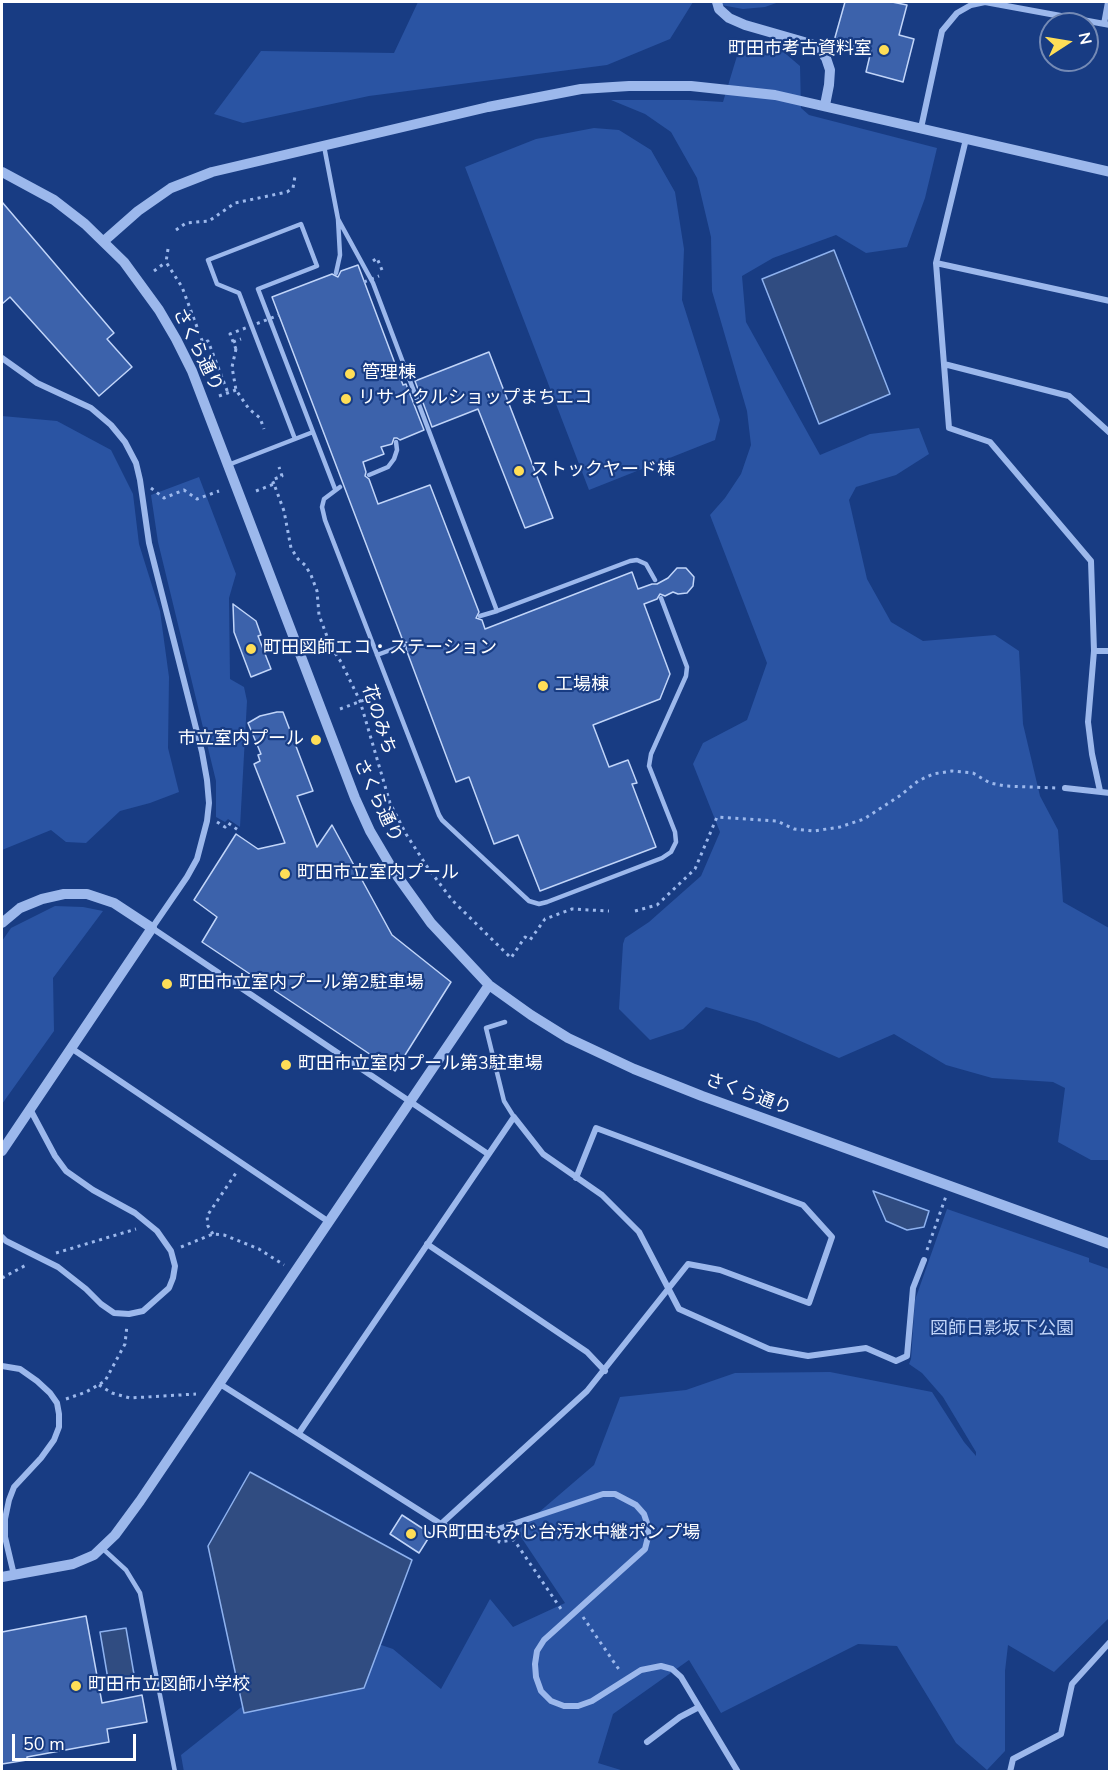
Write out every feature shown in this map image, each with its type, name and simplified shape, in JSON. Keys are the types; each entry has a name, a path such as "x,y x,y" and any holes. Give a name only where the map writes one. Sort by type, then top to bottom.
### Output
{"street":[{"path":"717,2 719,9 729,18 820,50 830,70 825,105"},
{"path":"921,128 942,32 957,12 971,5 986,2 1107,25 1108,2"},
{"path":"104,241 138,211 171,188 212,172 497,104 581,89 691,86 775,95 1110,172"},
{"path":"966,139 936,263 949,428 990,442 1091,561 1094,651 1088,722 1100,791"},
{"name":"さくら通り","path":"2,172 54,200 104,241 140,282 176,339 192,371 355,798 370,831 393,870 431,923 489,985 531,1016 599,1054 702,1096 1110,1244"},
{"path":"936,263 1110,301"},
{"path":"2,358 37,383 91,408 111,424 125,442 136,463 149,543 202,752 207,780 208,816 197,859 188,877 2,1151"},
{"path":"944,364 1070,396 1110,433"},
{"path":"1094,651 1110,651"},
{"path":"1065,788 1110,793"},
{"path":"2,923 20,908 42,899 64,894 87,894 114,903 488,1154"},
{"path":"2,1577 83,1561 102,1548 115,1535 489,985"},
{"path":"71,1048 328,1222"},
{"path":"2,1237 42,1257 114,1313 129,1314 143,1311 169,1288 174,1266 171,1251 157,1231 118,1203 93,1190 66,1171 55,1156 30,1110"},
{"path":"299,1433 513,1117 543,1154 602,1195 639,1232 679,1309 769,1349 808,1356 866,1348 896,1361 907,1356 913,1288 924,1260"},
{"path":"441,1524 587,1391 688,1264 720,1270 810,1303 832,1237 803,1205 596,1128 576,1178"},
{"path":"427,1244 586,1352 605,1371"},
{"path":"2,1366 20,1369 37,1381 57,1403 59,1414 59,1427 54,1440 14,1487 9,1500 5,1519 6,1537 14,1575"},
{"path":"217,1388 299,1433 441,1524 470,1534 489,1532 603,1494 615,1494 636,1505 644,1514 648,1526 645,1550 544,1640 537,1651 535,1664 536,1677 541,1691 551,1701 564,1706 578,1706 592,1701 641,1670 662,1666 672,1670 681,1677 738,1772"},
{"path":"1010,1772 1013,1759 1061,1734 1072,1684 1110,1642"},
{"path":"646,1742 680,1716 699,1707"}],"lane":[{"path":"324,146 338,219 339,255 336,273"},
{"path":"338,219 373,283 497,611"},
{"path":"294,439 239,293 218,284 208,260 301,224 317,266 258,289 313,432 338,488 324,499 322,507 325,520 442,820 529,901 539,904 662,858 671,852 676,842 675,832 649,766 651,754 686,676 687,667 661,598"},
{"path":"228,465 313,432"},
{"path":"369,476 388,467 397,450 396,442"},
{"path":"480,616 630,561 637,560 646,564 655,580"},
{"path":"377,655 404,645"},
{"path":"505,1022 486,1028 504,1101 513,1117"},
{"path":"102,1548 126,1570 140,1593 175,1772"}],"path":[{"path":"176,230 186,224 209,221 235,202 287,192 293,188 296,176"},
{"path":"168,249 166,262 182,287 201,344 208,342 228,393"},
{"path":"154,272 166,262"},
{"path":"364,282 379,276"},
{"path":"264,429 260,418 245,405 236,390 232,368 236,349 230,334 279,315"},
{"path":"233,342 241,339"},
{"path":"219,396 236,390"},
{"path":"256,491 274,484 272,480 282,476 279,467"},
{"path":"148,479 150,488 164,498 184,490 197,499 219,491"},
{"name":"花のみち","path":"274,484 284,511 291,548 311,575 319,615 331,647 360,701 390,803 406,834 452,900 511,958 525,937 530,940 545,919 572,909 609,911"},
{"path":"340,709 368,698"},
{"path":"635,912 657,905 695,869 717,817 777,821 794,828 814,831 840,826 864,819 918,781 933,774 952,771 973,773 990,783 1005,786 1065,788"},
{"path":"208,816 225,828 228,823 238,830"},
{"path":"213,1234 208,1226 207,1216 242,1164"},
{"path":"924,1260 950,1186"},
{"path":"2,1278 42,1257 149,1225"},
{"path":"171,1251 213,1234 236,1239 259,1249 295,1272"},
{"path":"57,1403 86,1392 105,1381 125,1344 129,1314"},
{"path":"99,1385 111,1393 130,1398 217,1388"},
{"path":"516,1542 562,1609"},
{"path":"582,1614 619,1670"}],"green space":[{"path":"418,2 693,2 670,39 607,65 369,96 243,123 214,114 261,51 394,53"},
{"path":"705,2 779,2 765,7 743,9"},
{"path":"773,43 800,66 801,108 809,115 937,148 925,198 907,247 866,253 836,235 773,258 742,276 746,322 820,455 870,434 919,428 929,454 896,475 856,487 849,500 867,579 891,622 923,641 995,635 1019,651 1023,724 1040,796 1058,830 1063,902 1109,928 1109,1160 1091,1160 1058,1142 1065,1088 1053,1082 992,1078 946,1065 894,1034 839,1058 757,1022 706,1007 683,1029 650,1040 619,1009 625,938 649,922 701,876 720,832 693,764 703,743 747,720 767,663 710,515 741,474 751,445 747,411 712,291 711,237 697,178 671,132 645,114 611,100 723,102 737,56 744,48"},
{"path":"594,128 619,130 651,150 675,192 684,249 682,300 720,420 715,440 589,490 465,167 536,139"},
{"path":"2,416 57,421 111,450 133,494 139,544 160,611 169,677 168,748 179,792 120,811 86,843 66,842 51,830 2,850"},
{"path":"199,477 236,574 229,598 230,679 244,687 247,701 240,827 228,819 225,822 216,817 216,781 158,542 151,495"},
{"path":"55,906 83,907 103,911 53,978 54,1031 2,1104 2,941 11,928"},
{"name":"図師日影坂下公園","path":"947,1209 1089,1258 1089,1262 1109,1269 1109,1618 1054,1672 1008,1645 1005,1671 1005,1751 987,1770 956,1743 897,1646 858,1644 721,1713 689,1660 613,1714 598,1763 624,1771 184,1772 181,1755 254,1697 343,1632 393,1649 441,1689 490,1599 513,1627 565,1603 517,1531 594,1465 620,1397 686,1390 735,1373 830,1372 932,1392 964,1442 976,1456 976,1452 943,1397 922,1373 909,1364 915,1300"}],"shaded area":[{"path":"834,250 890,394 819,424 762,279"},
{"path":"873,1191 929,1211 924,1227 907,1230 886,1221"},
{"path":"250,1472 412,1560 364,1688 244,1713 208,1546"},
{"path":"126,1628 136,1686 110,1691 100,1632"}],"building":[{"path":"845,2 892,2 907,5 899,35 914,39 903,82 866,72 871,51 834,41"},
{"path":"2,202 114,333 107,339 132,367 99,396 10,297 2,304"},
{"name":"工場棟","path":"358,265 403,385 406,384 424,430 400,440 394,438 392,444 381,447 384,454 363,462 365,476 369,479 378,504 430,485 479,612 476,618 482,620 485,629 632,572 638,589 657,584 668,578 677,568 686,568 694,577 693,586 687,593 673,592 665,596 660,594 657,599 644,604 670,674 660,699 593,725 609,767 628,760 637,783 632,784 656,847 540,891 518,835 494,844 469,777 456,782 406,649 408,643 403,641 272,297 332,274 338,277 341,271"},
{"name":"ストックヤード棟","path":"489,352 553,518 525,528 478,409 432,427 415,381"},
{"path":"233,604 256,621 261,635 258,636 271,669 251,677 234,632"},
{"name":"町田市立室内プール","path":"283,712 313,791 297,796 317,847 332,825 392,935 451,982 395,1071 202,942 217,917 194,900 236,834 258,849 285,843 254,764 260,761 258,755 261,754 248,723 260,716"},
{"name":"UR町田もみじ台汚水中継ポンプ場","path":"402,1515 431,1534 419,1553 390,1534"},
{"path":"86,1616 102,1703 142,1695 147,1722 107,1729 109,1742 27,1757 27,1760 2,1764 2,1632"}],"place":[{"name":"町田市考古資料室","path":"884,50"},
{"name":"管理棟","path":"350,374"},
{"name":"リサイクルショップまちエコ","path":"346,399"},
{"name":"ストックヤード棟","path":"519,471"},
{"name":"町田図師エコ・ステーション","path":"251,649"},
{"name":"工場棟","path":"543,686"},
{"name":"市立室内プール","path":"316,740"},
{"name":"町田市立室内プール","path":"285,874"},
{"name":"町田市立室内プール第2駐車場","path":"167,984"},
{"name":"町田市立室内プール第3駐車場","path":"286,1065"},
{"name":"UR町田もみじ台汚水中継ポンプ場","path":"411,1534"},
{"name":"町田市立図師小学校","path":"76,1686"}]}
